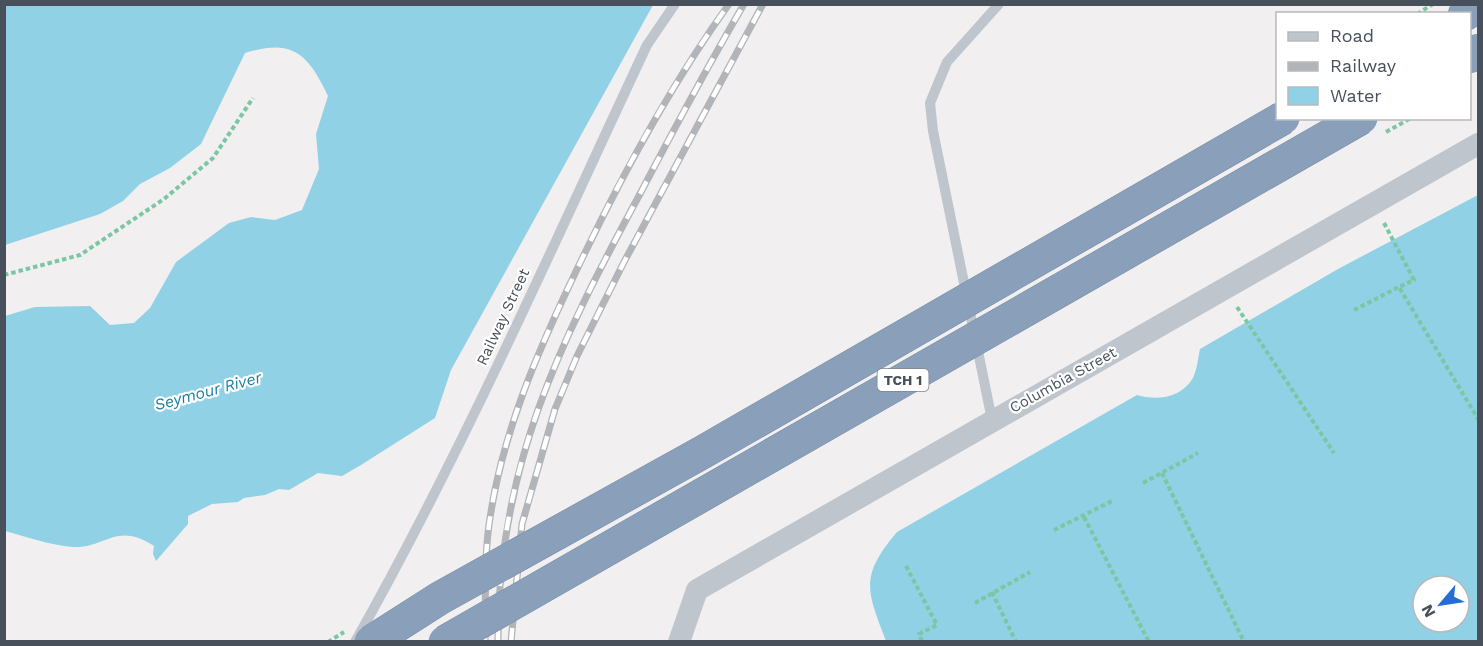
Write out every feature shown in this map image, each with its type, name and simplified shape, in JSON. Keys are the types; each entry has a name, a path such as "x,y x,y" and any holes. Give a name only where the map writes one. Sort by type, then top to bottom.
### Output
{"highway":[{"name":"TCH 1","path":"371,642 440,598 713,446 1279,120"},
{"name":"TCH 1","path":"446,642 1358,120"}],"street":[{"name":"Columbia Street","path":"679,642 697,590 1479,144"}],"lane":[{"name":"Railway Street","path":"355,642 411,542 454,456 647,45 675,4"},
{"path":"992,420 933,131 930,104 947,62 999,4"}],"path":[{"path":"1420,12 1433,4"},
{"path":"4,275 80,255 164,200 213,158 253,98"},
{"path":"1354,310 1414,280 1373,204"},
{"path":"1399,287 1479,419"},
{"path":"1225,289 1334,453"},
{"path":"1143,483 1198,453"},
{"path":"1162,473 1244,642"},
{"path":"1054,530 1114,500"},
{"path":"1084,517 1149,642"},
{"path":"906,566 937,625 919,634 922,642"},
{"path":"975,603 1030,572"},
{"path":"992,592 1016,642"}],"water":[{"name":"Seymour River","path":"5,4 653,5 451,370 435,418 342,476 318,473 289,490 279,489 265,495 244,498 238,502 212,504 188,516 188,524 156,561 153,554 154,546 130,536 111,538 84,547 73,547 47,543 5,531 5,316 35,307 90,306 110,325 134,323 150,308 176,262 229,223 251,217 275,220 302,210 319,169 316,134 328,96 313,69 297,53 275,47 245,53 201,144 170,168 140,184 123,201 100,214 5,245"},
{"path":"1478,195 1478,641 886,641 874,609 870,585 877,561 897,532 1137,395 1160,398 1182,390 1193,378 1200,349 1338,269"}],"railway":[{"path":"485,642 488,533 493,498 511,428 523,394 565,295 630,163 667,98 729,4"},
{"path":"498,642 501,579 509,519 521,462 539,408 584,301 691,98 744,4"},
{"path":"511,642 522,524 555,409 577,356 624,262 763,4"}]}
